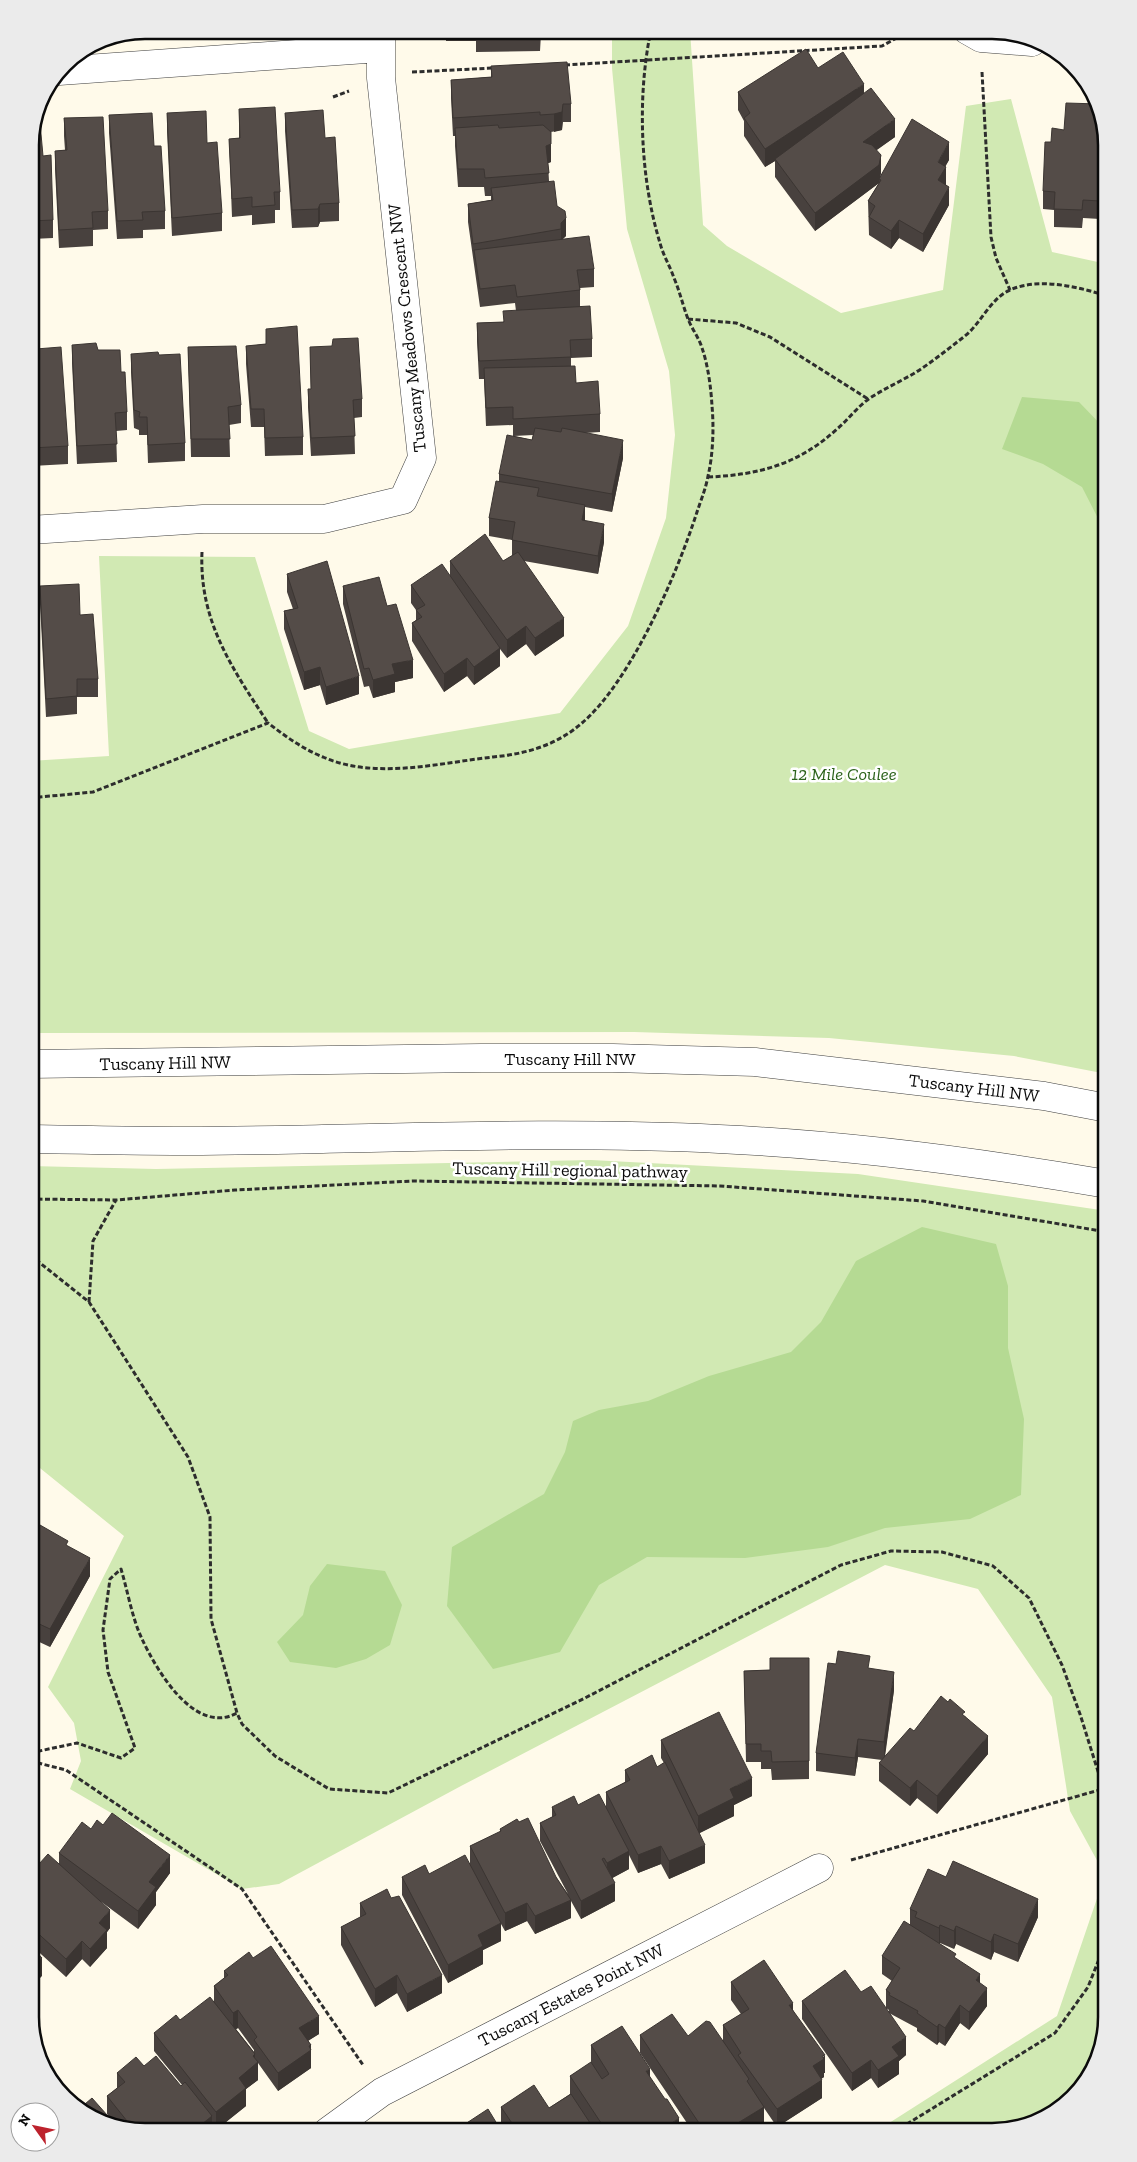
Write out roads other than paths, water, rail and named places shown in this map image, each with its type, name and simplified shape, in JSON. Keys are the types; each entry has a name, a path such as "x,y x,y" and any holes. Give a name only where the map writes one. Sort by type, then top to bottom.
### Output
{"street":[{"path":"71,69 381,39"},
{"name":"Tuscany Meadows Crescent NW","path":"39,529 203,519 324,519 402,500 422,458 381,78 381,39"},
{"name":"Tuscany Hill NW","path":"39,1064 481,1058 613,1058 755,1062 1044,1096 1098,1106"},
{"path":"39,1139 186,1141 498,1136 718,1139 846,1148 1021,1169 1098,1182"},
{"name":"Tuscany Estates Point NW","path":"340,2123 382,2092 819,1868"}],"park label":[{"name":"12 Mile Coulee","path":"844,774"}]}
